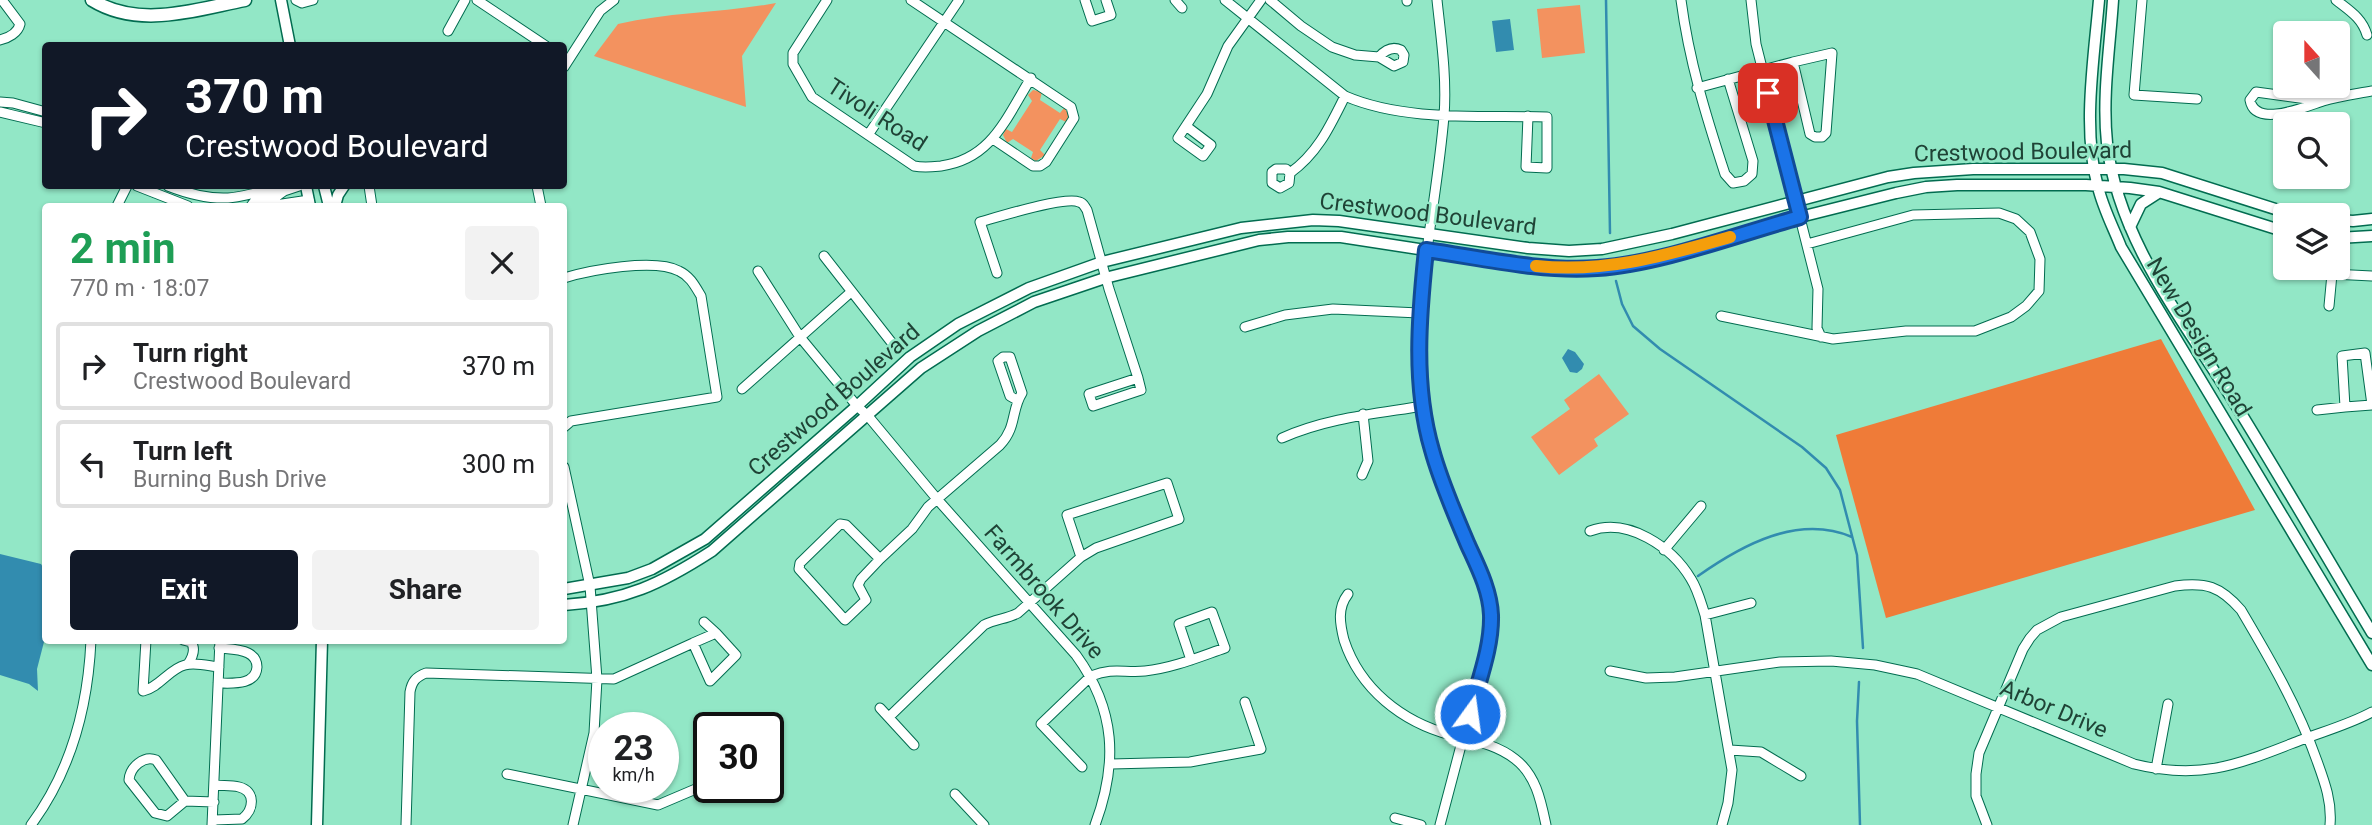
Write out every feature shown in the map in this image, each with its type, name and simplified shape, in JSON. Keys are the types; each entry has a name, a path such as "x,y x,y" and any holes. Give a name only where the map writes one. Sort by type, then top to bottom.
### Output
{"highway":[{"path":"92,0 116,12 133,16 182,13 245,0"},
{"path":"182,13 204,0"}],"main road":[{"path":"281,0 289,42"},
{"name":"New Design Road","path":"2099,0 2091,124 2095,170 2097,185 2121,247 2372,665"},
{"name":"New Design Road","path":"2113,0 2106,114 2107,144 2116,186 2130,227 2166,294 2372,634"},
{"path":"1896,192 1936,181 1961,178 1973,169"},
{"name":"Crestwood Boulevard","path":"567,589 628,578 652,569 705,539 857,407 910,357 958,324 1029,288 1102,262 1241,228 1288,221 1339,220 1528,248 1569,251 1602,249 1888,177 1973,169 2162,173 2273,208"},
{"name":"Crestwood Boulevard","path":"567,605 592,603 632,594 664,580 712,551 920,368 978,331 1034,302 1105,278 1259,240 1341,237 1522,265 1598,268 1680,251 1896,192 1956,185 2116,186 2159,192 2273,228"},
{"path":"2130,227 2141,204 2159,192"},
{"path":"2350,221 2372,219"},
{"path":"2350,237 2372,236"},
{"path":"2245,453 2260,446"},
{"path":"317,825 322,644"}],"street":[{"path":"0,40 8,38 19,29 20,24 2,0"},
{"path":"296,0 302,3 313,0"},
{"path":"448,32 465,0"},
{"path":"477,0 540,42"},
{"path":"567,58 600,11 614,0"},
{"name":"Tivoli Road","path":"827,0 793,53 793,64 812,97 914,166 924,168 968,160 993,139 1031,78"},
{"path":"911,0 1071,107 1074,118 1046,162 1040,166 1033,166 993,139"},
{"path":"868,135 959,0"},
{"path":"1085,0 1092,21 1111,15 1106,0"},
{"path":"1225,0 1345,96 1378,108 1444,114 1528,116 1547,117 1547,168 1526,167 1528,116"},
{"path":"1186,126 1207,94 1228,46 1261,0"},
{"path":"1270,0 1332,47 1355,55 1379,57"},
{"path":"1437,0 1445,86 1444,114 1438,181 1419,313 1419,364 1431,449 1445,491 1483,578 1491,614 1488,643 1440,825"},
{"path":"1681,0 1687,46 1697,88 1725,174 1733,183 1738,183 1752,174 1753,161 1728,79"},
{"path":"1751,0 1752,21 1762,69 1818,289 1817,328 1821,337"},
{"path":"2142,0 2134,95 2197,99"},
{"path":"2336,0 2359,17 2367,35"},
{"path":"1697,88 1762,69 1832,53 1826,133 1822,137 1810,134 1793,62"},
{"path":"2322,101 2261,91 2256,92 2250,100 2251,106 2266,115 2305,109 2322,101 2372,91"},
{"path":"1290,173 1316,150 1325,138 1345,96"},
{"path":"0,102 42,111"},
{"path":"0,112 42,122"},
{"path":"145,189 180,203"},
{"path":"179,189 204,196 229,198 273,190 284,191"},
{"path":"253,203 290,189"},
{"path":"997,272 981,222 1058,202 1077,200 1083,204 1087,210 1105,278 1138,378 1141,390 1093,406 1090,403 1089,394 1138,378"},
{"path":"1721,316 1833,340 1906,331 1975,331 2011,317 2026,306 2039,291 2040,259 2030,232 2016,219 1999,213 1913,215 1807,244"},
{"path":"824,256 892,343"},
{"path":"567,278 648,264 680,271 692,281 701,296 717,397 571,421 567,424"},
{"name":"Farmbrook Drive","path":"758,271 800,337 857,407 868,416 1091,676 1109,732 1111,764 1095,825"},
{"path":"2350,273 2372,276"},
{"path":"2329,306 2331,280"},
{"path":"742,389 852,292"},
{"path":"1245,327 1310,310 1419,313"},
{"path":"2317,410 2372,405 2365,353 2342,356 2345,407"},
{"path":"880,559 846,525 840,524 800,563 799,569 845,620 866,600 858,585 861,579 912,529 922,513 1003,441 1013,426 1017,400"},
{"path":"1282,438 1309,426 1363,414 1423,406"},
{"path":"1362,475 1368,461 1363,414"},
{"path":"567,481 590,586 597,679 594,733 573,825"},
{"path":"888,717 984,625 1011,617 1081,557 1096,548 1179,519 1167,483 1067,515 1081,557"},
{"path":"1664,550 1701,506"},
{"path":"1590,531 1603,526 1619,527 1650,539 1679,563 1691,580 1705,615 1730,750 1732,770 1722,825"},
{"path":"1987,825 1979,807 1976,774 1979,752 2023,649 2037,630 2061,617 2175,586 2202,584 2223,592 2241,610 2286,685 2309,737 2327,789 2331,809 2330,825"},
{"path":"1348,594 1340,610 1340,624 1350,655 1370,687 1405,718 1451,735 1493,746 1517,761 1535,783 1546,825"},
{"path":"1705,615 1751,604"},
{"path":"1082,766 1041,724 1091,676 1111,669 1143,671 1167,667 1191,660 1225,648 1212,612 1179,624 1191,660"},
{"path":"694,643 710,681 736,655 704,622"},
{"path":"406,825 410,692 414,680 420,676 426,673 614,679 716,633"},
{"path":"31,825 53,791 75,740 88,680 91,644"},
{"path":"146,644 143,691 154,687 179,667 188,664 219,667"},
{"path":"188,664 192,658 193,644"},
{"path":"215,785 240,787 245,790 252,805 250,811 242,819 213,823 219,644 246,652 253,657 257,665 255,674 249,680 218,683"},
{"name":"Arbor Drive","path":"1610,671 1646,678 1675,677 1780,662 1831,661 1875,665 1917,674 2134,764 2156,769 2203,771 2236,765 2372,712"},
{"path":"1111,764 1190,762 1261,749 1245,702"},
{"path":"2156,769 2168,704"},
{"path":"880,708 914,745"},
{"path":"1730,750 1760,752 1801,776"},
{"path":"185,801 156,760 145,758 131,771 129,780 160,816 167,817 185,801 214,802"},
{"path":"507,774 588,789"},
{"path":"955,794 984,825"},
{"path":"1395,818 1421,825"}],"shaded area":[{"path":"776,3 742,56 746,107 594,56 618,24"},
{"path":"1580,5 1585,53 1542,58 1537,9"},
{"path":"1033,90 1042,92 1040,100 1060,113 1064,108 1069,114 1066,122 1060,119 1040,150 1045,155 1036,161 1031,158 1033,152 1013,139 1007,143 1003,135 1006,129 1012,132 1032,101 1028,95"},
{"path":"2161,339 2255,510 1886,618 1836,435"},
{"path":"1599,374 1629,414 1594,439 1598,446 1559,475 1531,437 1570,409 1564,400"}],"water":[{"path":"1510,19 1514,50 1496,52 1492,21"},
{"path":"1568,349 1575,352 1584,364 1577,373 1570,372 1562,358"},
{"path":"0,554 42,566 43,644 37,669 38,691 29,684 0,675"}],"waterway":[{"path":"1606,0 1610,233"},
{"path":"1616,281 1622,304 1633,326 1660,349 1802,447 1826,468 1840,490 1857,555 1863,648"},
{"path":"1698,576 1733,554 1771,536 1811,529 1852,537"},
{"path":"1859,682 1857,721 1860,825"}],"slow traffic":[{"path":"1536,266 1598,268 1632,263 1730,237"}],"route":[{"path":"1470,714 1488,643 1491,614 1483,578 1445,491 1431,449 1423,406 1419,364 1419,313 1426,250 1522,265 1598,268 1680,251 1800,217 1768,93"}]}
